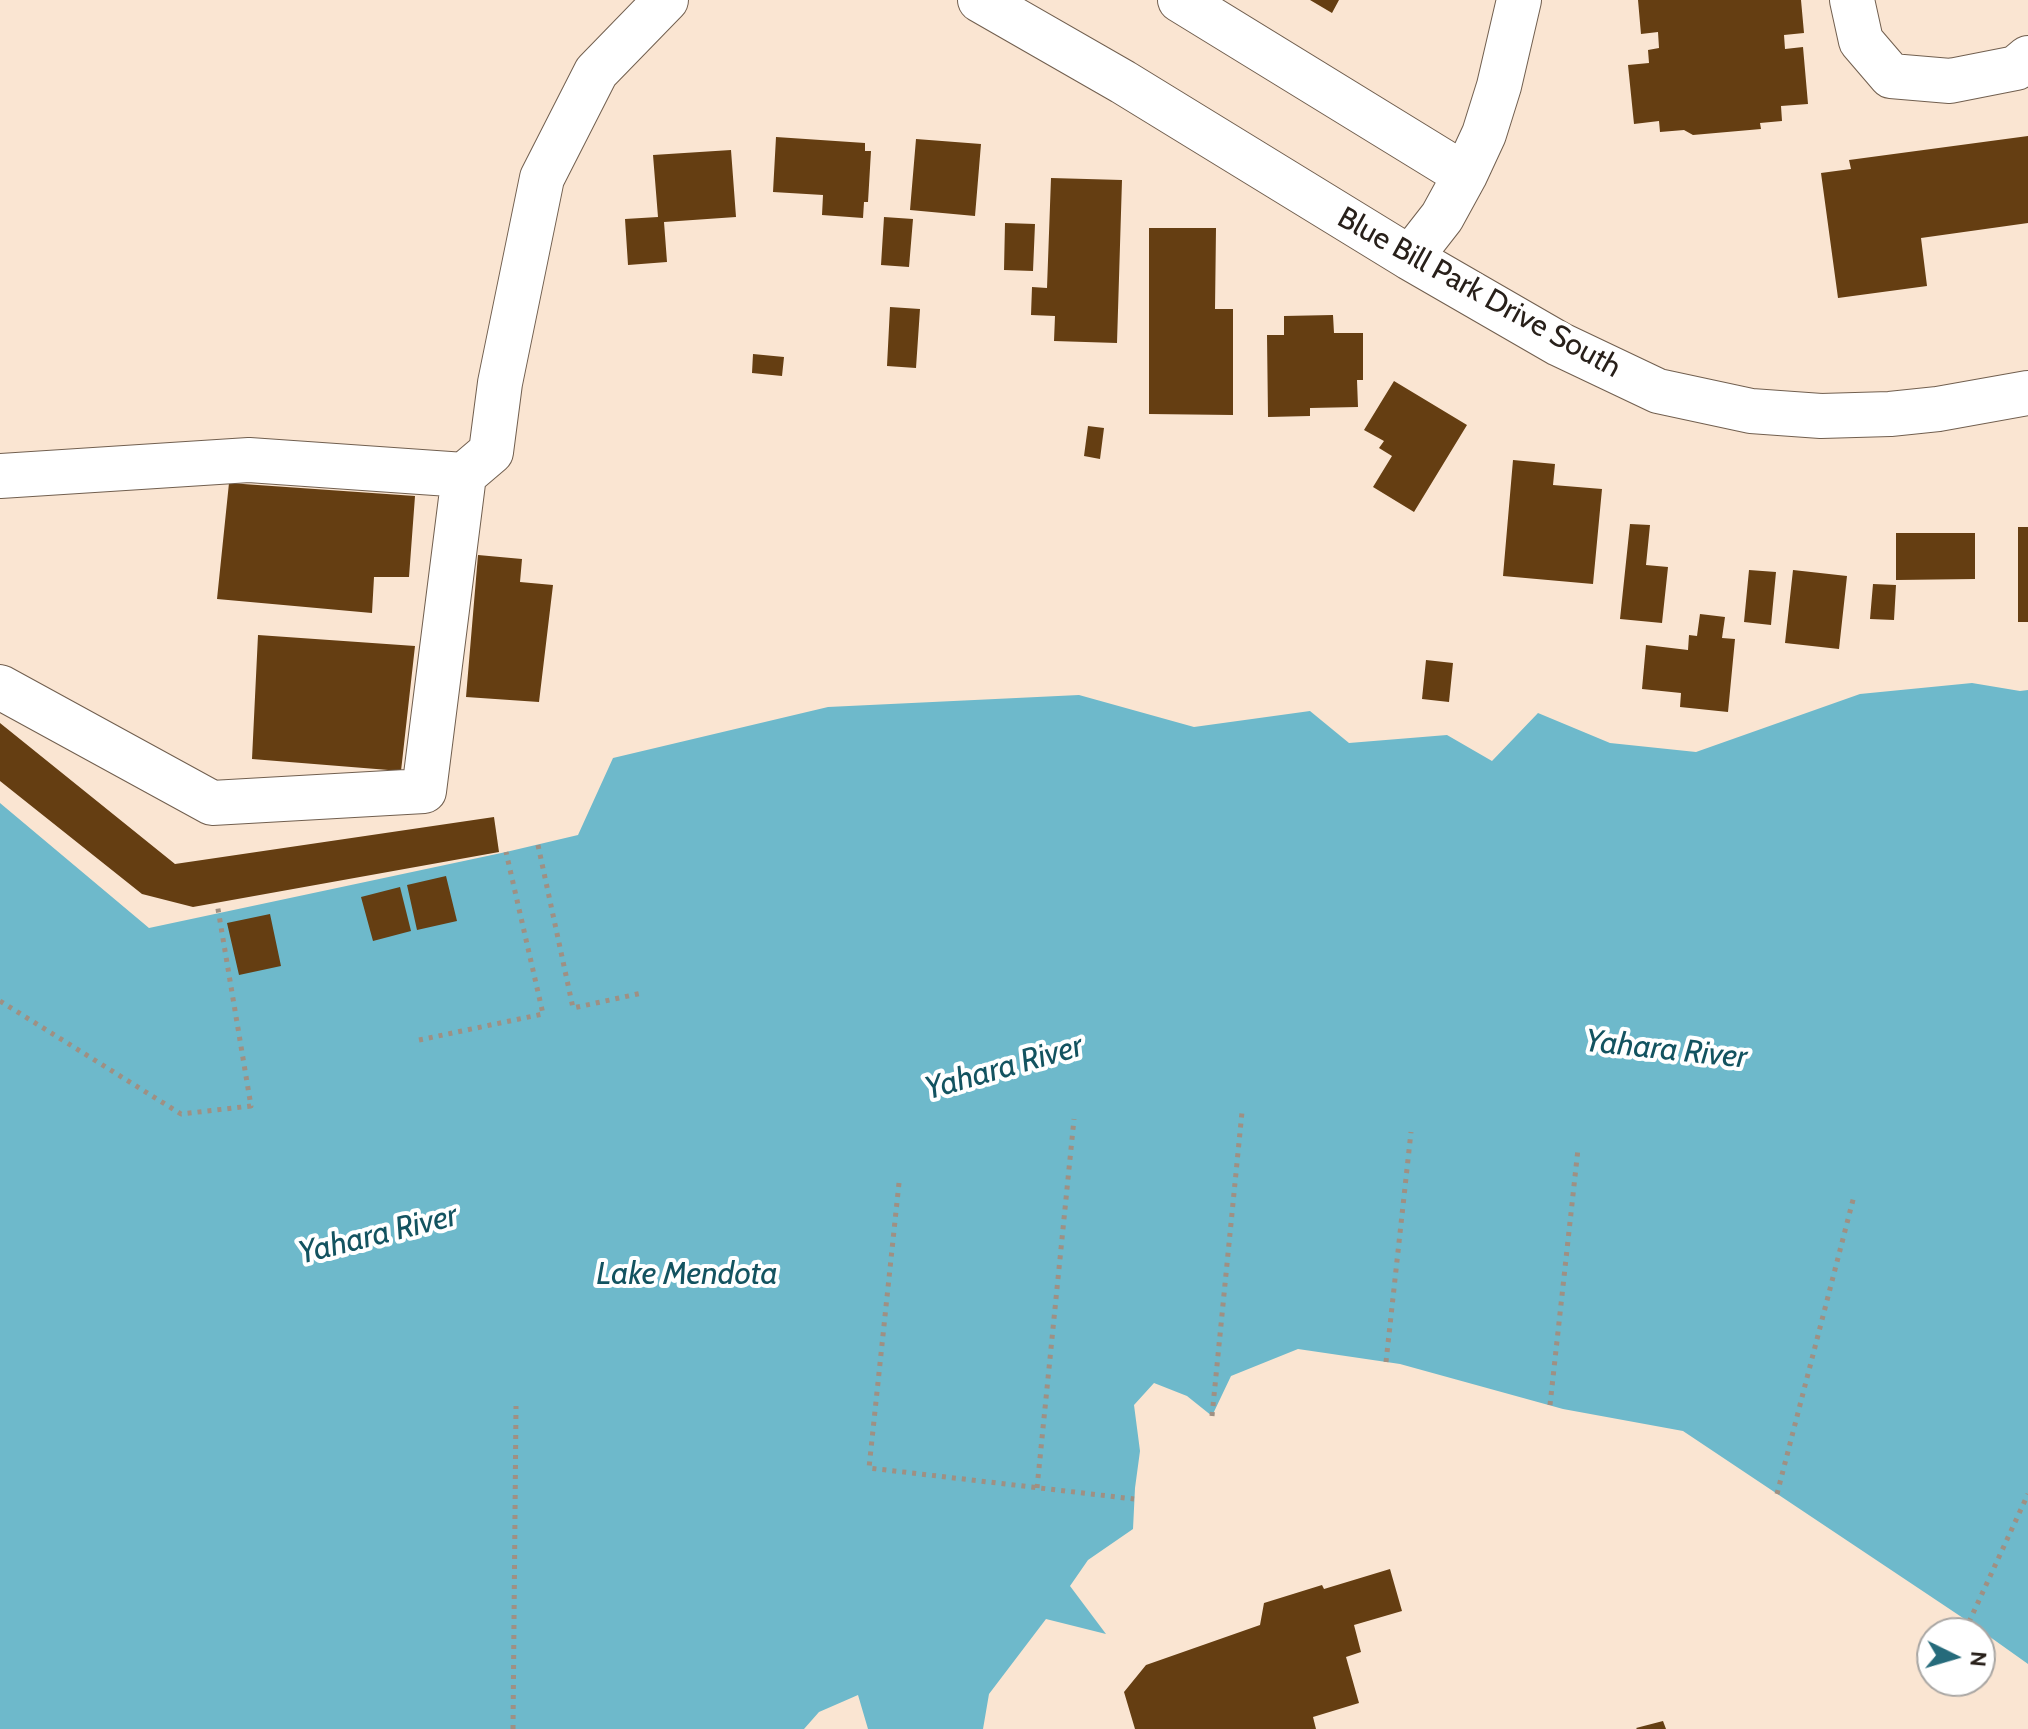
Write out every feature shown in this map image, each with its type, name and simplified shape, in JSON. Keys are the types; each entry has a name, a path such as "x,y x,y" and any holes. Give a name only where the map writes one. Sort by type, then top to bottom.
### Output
{"street":[{"path":"0,687 212,803 424,791 464,475 491,452 500,383 542,178 596,72 666,0"},
{"name":"Blue Bill Park Drive South","path":"980,0 1123,82 1410,258 1559,344 1658,391 1751,411 1821,416 1914,412 2028,393"},
{"path":"1180,0 1465,175"},
{"path":"1410,258 1442,217 1488,122 1519,0"},
{"path":"1852,0 1861,41 1891,76 1950,81 2016,68 2028,58"},
{"path":"0,476 249,460 464,475"}],"path":[{"path":"538,845 573,1008 642,993"},
{"path":"419,1040 543,1014 506,852"},
{"path":"0,1001 181,1114 251,1106 217,903"},
{"path":"1212,1416 1242,1112"},
{"path":"1037,1488 1074,1119"},
{"path":"1386,1362 1411,1132"},
{"path":"1550,1405 1578,1149"},
{"path":"899,1183 869,1468 1134,1499"},
{"path":"1777,1494 1854,1196"},
{"path":"513,1729 516,1406"},
{"path":"1971,1617 2028,1494"}],"water":[{"name":"Lake Mendota","path":"1972,683 2028,690 2028,1664 1996,1641 1996,1617 1962,1617 1683,1431 1563,1409 1400,1364 1298,1349 1231,1376 1212,1416 1187,1396 1154,1383 1134,1405 1140,1451 1133,1529 1088,1560 1070,1586 1106,1634 1046,1619 989,1694 983,1729 868,1729 858,1695 819,1712 804,1729 0,1729 0,803 149,928 578,835 613,758 828,707 1079,695 1194,727 1310,711 1349,743 1447,735 1492,761 1538,713 1610,743 1696,752 1860,694"}],"building":[{"path":"1310,0 1339,0 1332,13"},
{"path":"1638,0 1801,0 1804,33 1784,35 1785,49 1803,47 1808,104 1781,106 1782,121 1760,123 1761,129 1693,135 1684,130 1660,132 1659,121 1634,124 1628,65 1649,63 1648,50 1659,48 1658,32 1641,34"},
{"path":"2028,136 2028,223 1921,238 1927,286 1838,298 1821,173 1851,169 1849,160"},
{"path":"776,137 865,143 865,151 871,151 868,202 864,202 863,218 822,215 823,195 773,192"},
{"path":"916,139 981,144 975,216 910,210"},
{"path":"731,150 736,217 664,222 667,262 628,265 625,219 658,217 653,155"},
{"path":"1051,178 1122,180 1117,343 1054,341 1055,316 1031,315 1032,287 1047,288"},
{"path":"884,217 913,219 909,267 881,265"},
{"path":"1005,223 1035,224 1033,271 1004,270"},
{"path":"1149,228 1216,228 1215,309 1233,309 1233,415 1149,414"},
{"path":"890,307 920,309 916,368 887,366"},
{"path":"1333,315 1334,333 1363,333 1363,380 1357,380 1358,407 1310,408 1310,416 1268,417 1267,335 1284,335 1284,316"},
{"path":"753,354 784,357 782,376 752,373"},
{"path":"1394,381 1467,425 1414,512 1373,487 1392,456 1379,448 1384,441 1364,430"},
{"path":"1088,426 1104,428 1100,459 1084,456"},
{"path":"1513,460 1555,464 1553,485 1602,489 1593,584 1503,576"},
{"path":"229,483 415,496 409,577 374,577 372,613 217,599"},
{"path":"1630,524 1650,525 1646,565 1668,567 1662,623 1620,619"},
{"path":"2018,527 2028,527 2028,622 2018,622"},
{"path":"1896,533 1975,533 1975,579 1896,580"},
{"path":"478,555 522,559 520,582 553,585 539,702 466,697"},
{"path":"1749,570 1776,572 1771,625 1744,622"},
{"path":"1793,570 1847,576 1839,649 1785,643"},
{"path":"1873,584 1896,585 1894,620 1870,619"},
{"path":"1700,614 1725,617 1722,638 1735,639 1728,712 1680,707 1681,693 1642,689 1646,645 1688,650 1689,635 1697,636"},
{"path":"258,635 415,646 401,771 252,759"},
{"path":"1426,660 1453,663 1449,702 1422,699"},
{"path":"0,723 175,864 494,817 499,852 193,907 142,894 0,781"},
{"path":"446,876 457,921 417,930 407,885"},
{"path":"400,887 411,931 373,941 361,897"},
{"path":"270,914 281,966 239,975 227,923"},
{"path":"1390,1569 1402,1611 1354,1625 1361,1652 1346,1657 1359,1703 1313,1717 1316,1729 1135,1729 1124,1692 1146,1665 1260,1625 1264,1603"},
{"path":"1663,1721 1666,1729 1636,1728"}],"water label":[{"name":"Yahara River","path":"1666,1050"},
{"name":"Yahara River","path":"1004,1068"},
{"name":"Yahara River","path":"378,1235"}]}
